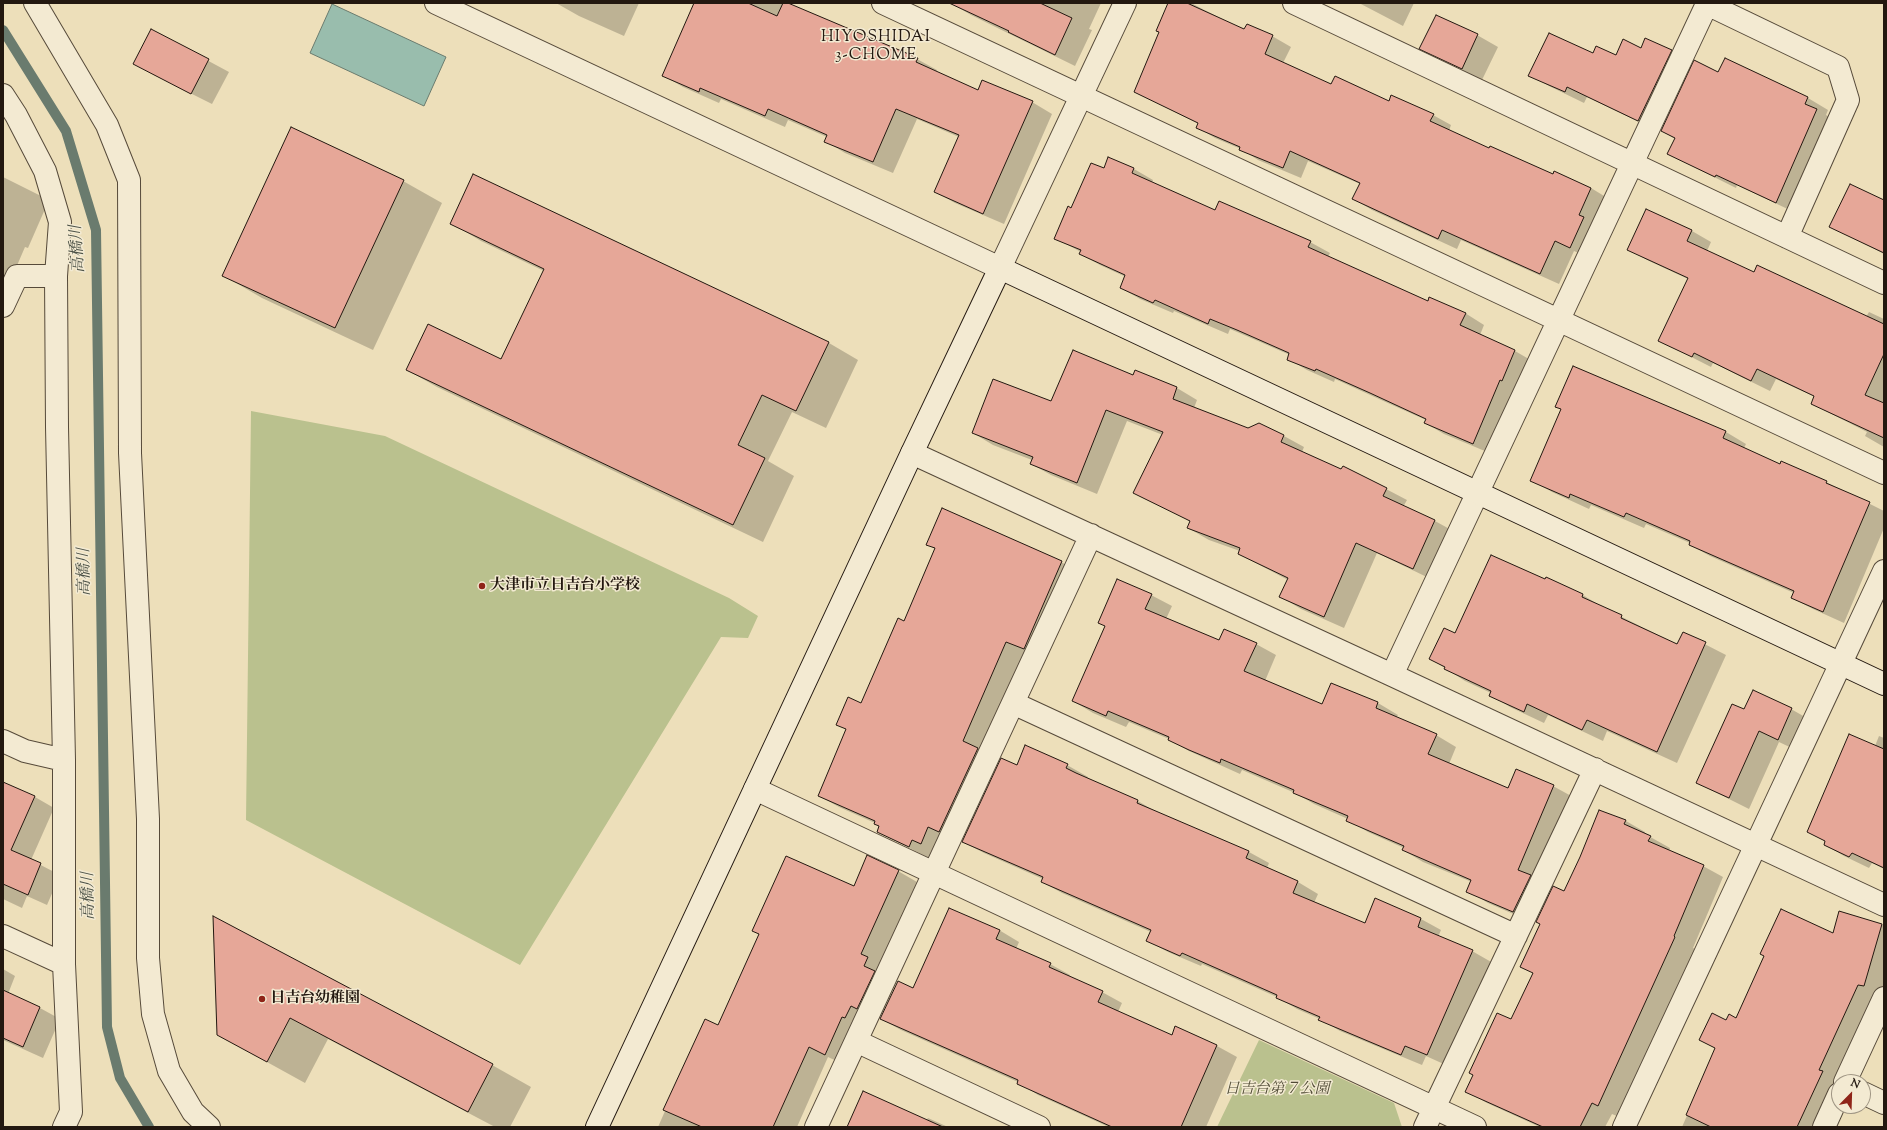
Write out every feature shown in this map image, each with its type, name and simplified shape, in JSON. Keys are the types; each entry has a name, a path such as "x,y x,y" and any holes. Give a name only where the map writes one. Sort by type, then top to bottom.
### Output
{"street":[{"path":"35,3 107,125 130,180 130,453 148,819 148,958 153,1014 169,1071 193,1112 209,1127"},
{"path":"436,3 1884,684"},
{"path":"883,3 914,10 1082,96 1884,473"},
{"path":"597,1127 912,453 1125,3"},
{"path":"1294,3 1884,283"},
{"path":"1392,675 1708,3 1838,67 1848,100 1787,236"},
{"path":"3,95 16,115 45,171 60,222 56,276 64,760 64,964 71,1112 64,1127"},
{"path":"3,306 17,276 56,276"},
{"path":"912,453 1595,769 1884,905"},
{"path":"816,1127 1091,535"},
{"path":"1624,1127 1884,571"},
{"path":"1013,703 1516,936"},
{"path":"3,741 25,751 64,760"},
{"path":"1429,1118 1595,769"},
{"path":"755,789 934,873 1429,1118 1475,1127"},
{"path":"3,936 64,964"},
{"path":"1849,1074 1884,998"},
{"path":"856,1041 1039,1127"},
{"path":"1871,1097 1884,1103"},
{"path":"1824,1127 1831,1112"}],"green space":[{"path":"251,411 385,436 729,598 758,616 748,638 721,637 520,965 246,820"},
{"name":"日吉台第７公園","path":"1259,1040 1394,1103 1402,1127 1217,1127"}],"shaded area":[{"path":"332,4 446,57 424,106 310,53"}],"building":[{"path":"694,3 748,3 777,16 783,3 788,3 918,58 916,62 978,90 982,80 1033,101 983,214 934,192 959,135 896,109 873,162 824,142 827,135 768,109 765,116 700,88 699,92 662,76"},
{"path":"949,3 1040,3 1072,18 1055,55 1008,32 1009,31"},
{"path":"1168,3 1187,3 1244,29 1247,24 1273,35 1265,54 1331,84 1335,76 1389,101 1391,95 1434,114 1430,121 1489,148 1490,146 1553,174 1554,171 1591,188 1579,215 1584,217 1570,248 1555,241 1540,274 1442,230 1438,239 1352,199 1360,183 1290,151 1283,168 1239,150 1240,147 1196,128 1198,123 1134,92 1159,32 1156,31"},
{"path":"1436,15 1478,34 1462,69 1419,49"},
{"path":"151,29 209,59 191,94 133,64"},
{"path":"1549,33 1593,53 1596,46 1616,55 1623,39 1641,48 1645,38 1672,50 1638,121 1567,87 1565,92 1528,76"},
{"path":"1725,58 1808,97 1805,104 1817,109 1776,203 1716,175 1715,177 1667,154 1675,138 1661,131 1694,60 1718,72"},
{"path":"291,127 404,180 335,328 222,276"},
{"path":"1108,157 1134,168 1132,173 1215,210 1219,201 1311,241 1308,247 1428,301 1429,297 1466,313 1460,325 1515,350 1502,381 1500,380 1473,444 1424,423 1426,419 1370,393 1316,369 1315,371 1287,360 1289,353 1237,330 1210,319 1208,324 1155,300 1153,303 1120,288 1125,275 1079,254 1081,250 1054,239 1068,206 1071,208 1091,163 1104,168"},
{"path":"473,174 829,342 796,411 762,395 738,445 765,458 733,525 406,370 428,324 501,359 544,269 450,224"},
{"path":"1850,184 1884,200 1884,253 1829,227"},
{"path":"1646,209 1692,230 1687,241 1754,272 1757,265 1884,324 1884,354 1865,395 1884,403 1884,438 1811,404 1814,396 1757,369 1751,381 1694,353 1692,357 1658,341 1688,278 1627,250"},
{"path":"1073,350 1133,375 1135,370 1177,387 1173,399 1248,428 1259,423 1284,435 1281,442 1341,469 1343,466 1387,488 1383,496 1435,520 1413,569 1356,543 1324,617 1279,597 1288,578 1238,554 1240,548 1187,528 1190,521 1133,493 1163,432 1106,410 1077,483 1030,464 1033,457 972,433 993,379 1051,401"},
{"path":"1573,366 1726,431 1723,438 1780,464 1781,461 1827,481 1826,483 1870,502 1823,612 1791,598 1794,591 1689,545 1690,541 1626,513 1624,517 1570,494 1569,498 1530,481 1561,409 1555,407"},
{"path":"942,508 1062,561 1024,649 1006,642 963,741 978,748 939,832 928,827 921,844 912,840 909,847 877,832 879,826 874,824 875,821 818,796 846,729 836,725 848,697 861,703 898,618 904,621 935,548 926,545"},
{"path":"1491,555 1545,579 1546,577 1583,594 1582,597 1622,615 1621,618 1677,644 1683,632 1706,642 1657,752 1587,720 1582,730 1527,704 1524,712 1489,696 1491,691 1444,669 1445,667 1429,659 1444,628 1455,633"},
{"path":"1117,579 1152,594 1145,609 1219,640 1224,629 1257,643 1244,671 1322,704 1331,683 1378,702 1376,708 1437,734 1428,754 1508,788 1516,769 1554,785 1518,870 1531,875 1513,912 1466,892 1471,880 1402,850 1404,846 1346,821 1348,816 1293,793 1294,790 1221,759 1220,763 1189,750 1168,740 1169,737 1108,711 1106,716 1072,701 1105,626 1098,623"},
{"path":"1753,690 1792,708 1778,740 1759,731 1729,798 1696,783 1732,704 1744,709"},
{"path":"1849,734 1884,749 1884,868 1852,853 1849,857 1824,845 1825,841 1807,832"},
{"path":"1025,745 1068,764 1066,768 1076,773 1138,800 1137,803 1249,851 1246,858 1298,881 1293,893 1365,923 1375,898 1421,918 1418,927 1473,950 1427,1055 1405,1046 1401,1055 1318,1020 1320,1017 1276,998 1277,995 1182,953 1180,956 1146,941 1151,930 1041,882 1043,877 962,842 1001,758 1017,765"},
{"path":"3,782 35,796 11,850 41,863 28,895 3,884"},
{"path":"1599,810 1626,820 1624,824 1651,836 1648,841 1704,865 1674,936 1675,937 1598,1106 1592,1103 1580,1127 1543,1127 1465,1092 1473,1075 1469,1073 1497,1013 1511,1019 1533,973 1520,967 1540,924 1536,922 1553,886 1564,891 1580,857"},
{"path":"867,855 899,870 861,954 868,957 864,966 875,971 857,1009 851,1006 845,1018 842,1017 825,1055 809,1047 773,1127 702,1127 663,1110 705,1019 718,1025 759,934 752,931 786,856 854,886"},
{"path":"949,908 1000,930 996,939 1051,963 1049,967 1103,991 1098,1002 1172,1035 1175,1026 1217,1045 1181,1127 1112,1127 1017,1084 1018,1080 880,1019 898,981 913,988"},
{"path":"1781,909 1833,933 1839,911 1882,924 1864,986 1858,985 1819,1070 1823,1071 1797,1127 1711,1127 1686,1115 1715,1048 1699,1040 1712,1013 1726,1020 1729,1014 1736,1018 1764,956 1760,954"},
{"path":"213,916 493,1064 468,1112 290,1018 267,1062 217,1035"},
{"path":"3,990 40,1007 23,1047 3,1038"},
{"path":"863,1091 943,1127 847,1127"}],"waterway":[{"name":"高橋川","path":"3,30 66,131 96,230 107,1027 120,1078 149,1127"}],"place":[{"name":"大津市立日吉台小学校","path":"482,586"},
{"name":"日吉台幼稚園","path":"262,999"}],"district":[{"name":"HIYOSHIDAI 3-CHOME","path":"876,47"}]}
